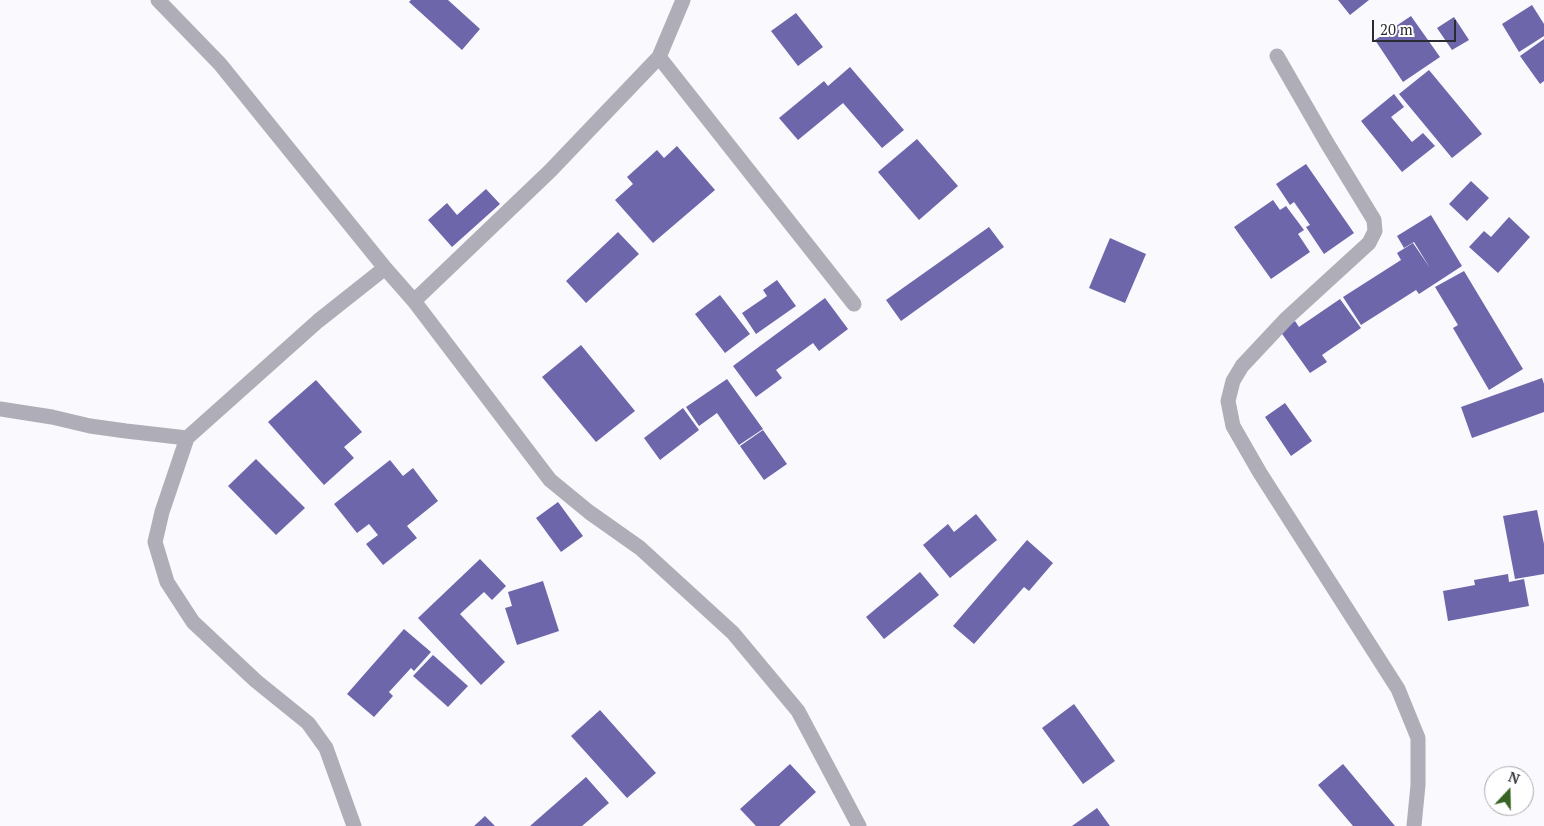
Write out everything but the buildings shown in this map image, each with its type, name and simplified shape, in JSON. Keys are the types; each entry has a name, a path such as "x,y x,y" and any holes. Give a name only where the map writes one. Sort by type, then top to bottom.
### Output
{"street":[{"path":"158,0 220,64 385,268 414,301 550,480 589,512 640,548 733,632 798,711 859,826"},
{"path":"414,301 550,171 659,56 684,0"},
{"path":"659,56 854,304"},
{"path":"1277,56 1326,143 1374,220 1375,231 1369,243 1287,318 1242,366 1233,381 1228,401 1232,426 1398,689 1418,738 1418,785 1414,826"},
{"path":"354,826 326,748 308,723 256,681 192,622 167,582 154,542 187,438 318,321 385,268"},
{"path":"0,409 52,417 90,426 187,438"}]}
